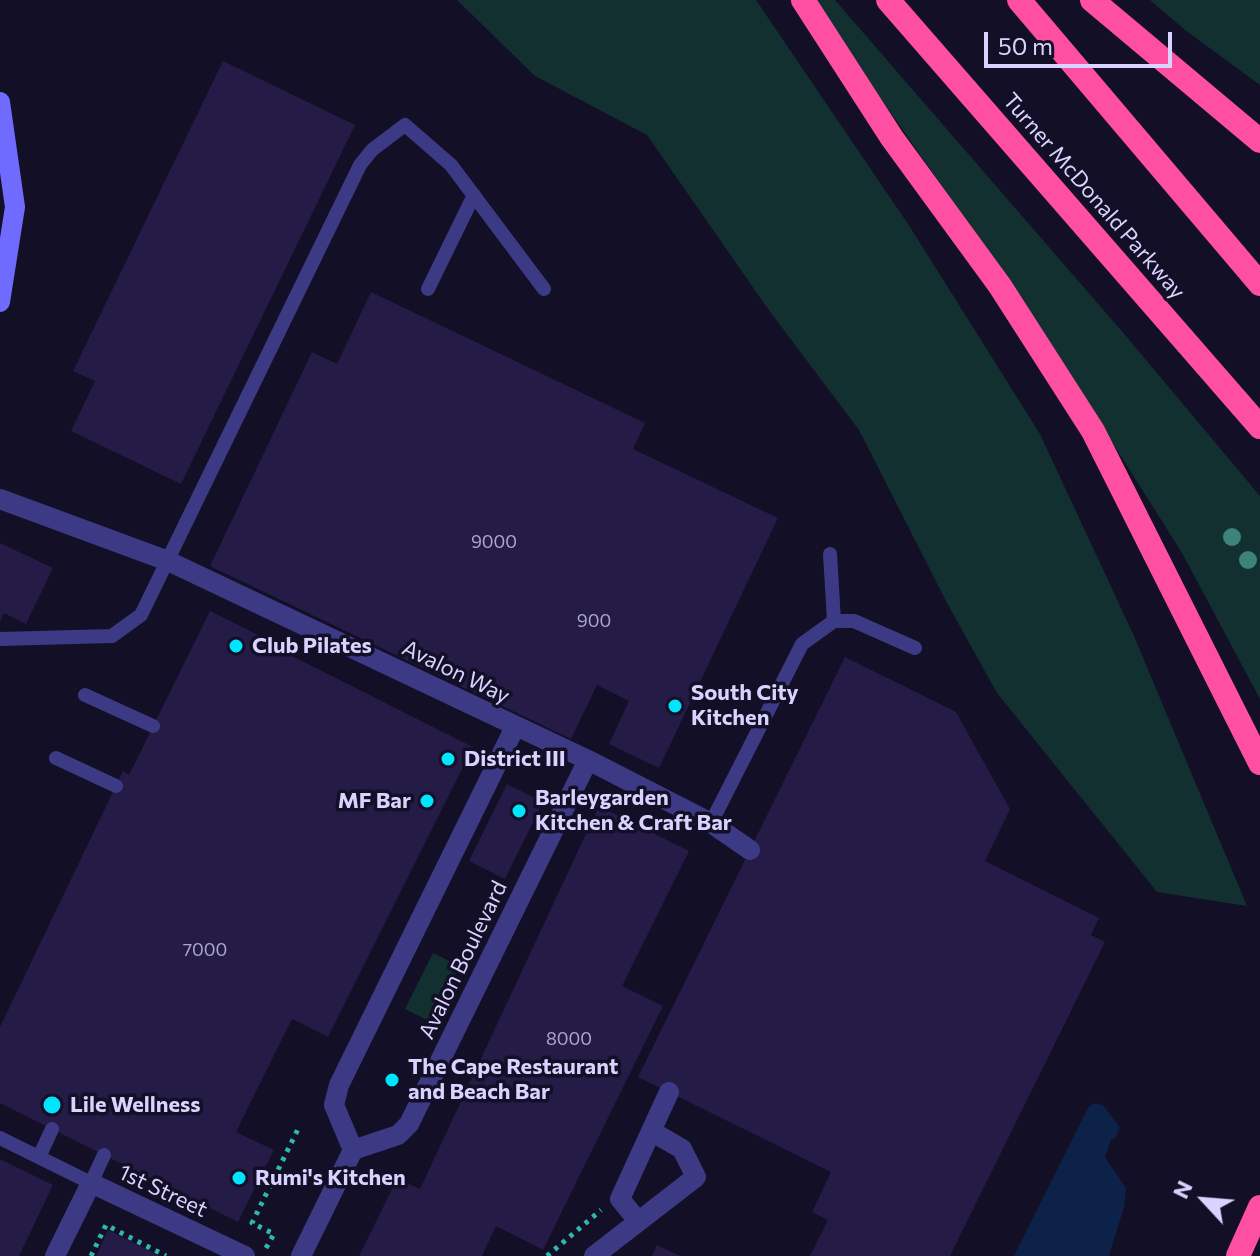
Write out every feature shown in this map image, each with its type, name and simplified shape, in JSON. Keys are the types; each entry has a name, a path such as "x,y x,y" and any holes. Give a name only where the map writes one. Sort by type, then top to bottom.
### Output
{"highway":[{"path":"803,0 892,138 1000,286 1093,431 1260,763"},
{"name":"Turner McDonald Parkway","path":"888,0 1260,427"},
{"path":"1019,0 1260,284"},
{"path":"1092,0 1260,141"},
{"path":"1238,1256 1260,1207"}],"main road":[{"path":"0,102 15,207 0,302"}],"street":[{"name":"Avalon Way","path":"0,499 168,561 588,760 711,823 750,850"},
{"path":"301,1256 353,1150 334,1105 339,1085 515,727"},
{"name":"Avalon Boulevard","path":"353,1150 398,1135 409,1124 588,760"},
{"path":"638,1221 620,1199 669,1092"},
{"path":"594,1256 696,1177 682,1149 651,1131"},
{"name":"1st Street","path":"55,1256 91,1183 245,1256"}],"lane":[{"path":"0,639 112,636 141,615 360,165 372,150 405,125 451,165 544,289"},
{"path":"428,289 474,195"},
{"path":"830,554 834,621"},
{"path":"711,823 802,644 834,621 854,621 915,648"},
{"path":"85,695 153,726"},
{"path":"56,758 116,786"},
{"path":"39,1157 52,1129"},
{"path":"0,1138 91,1183 104,1155"}],"path":[{"path":"262,1256 274,1234 252,1223 300,1125"},
{"path":"91,1256 106,1225 166,1256"}],"green space":[{"path":"457,0 756,0 910,227 1040,434 1134,636 1247,906 1157,892 997,693 947,603 859,430 768,309 647,135 535,76"},
{"path":"812,0 835,0 1260,496 1260,699 1182,553 1030,312"},
{"path":"1150,0 1260,0 1260,85 1185,30"},
{"path":"433,953 460,966 433,1023 405,1009"}],"water":[{"path":"1095,1103 1103,1105 1120,1128 1111,1140 1105,1157 1126,1188 1124,1207 1109,1256 1014,1256 1089,1106"}],"building":[{"path":"223,61 355,125 181,484 71,431 95,381 73,371"},
{"path":"371,292 645,423 633,449 778,518 659,768 609,744 629,701 597,685 571,739 210,566 312,352 337,364"},
{"path":"0,543 53,568 26,624 4,613 0,622"},
{"path":"210,611 258,635 256,638 473,747 328,1037 292,1019 236,1132 274,1150 238,1222 0,1103 0,1027 123,771 129,775"},
{"path":"845,657 956,712 1010,809 985,861 1099,918 1091,935 1105,942 950,1256 810,1256 828,1220 812,1212 831,1172 638,1077"},
{"path":"507,784 543,802 505,879 469,861"},
{"path":"599,806 689,851 622,986 663,1006 543,1250 496,1226 482,1256 359,1256 397,1179 420,1189"},
{"path":"0,1159 53,1185 19,1256 0,1256"},
{"path":"108,1230 160,1256 96,1256"},
{"path":"657,1245 680,1256 652,1256"}],"place":[{"name":"Club Pilates","path":"236,646"},
{"name":"South City Kitchen","path":"675,706"},
{"name":"District III","path":"448,759"},
{"name":"MF Bar","path":"427,801"},
{"name":"Barleygarden Kitchen & Craft Bar","path":"519,811"},
{"name":"The Cape Restaurant and Beach Bar","path":"392,1080"},
{"name":"Lile Wellness","path":"52,1105"},
{"name":"Rumi's Kitchen","path":"239,1178"}]}
